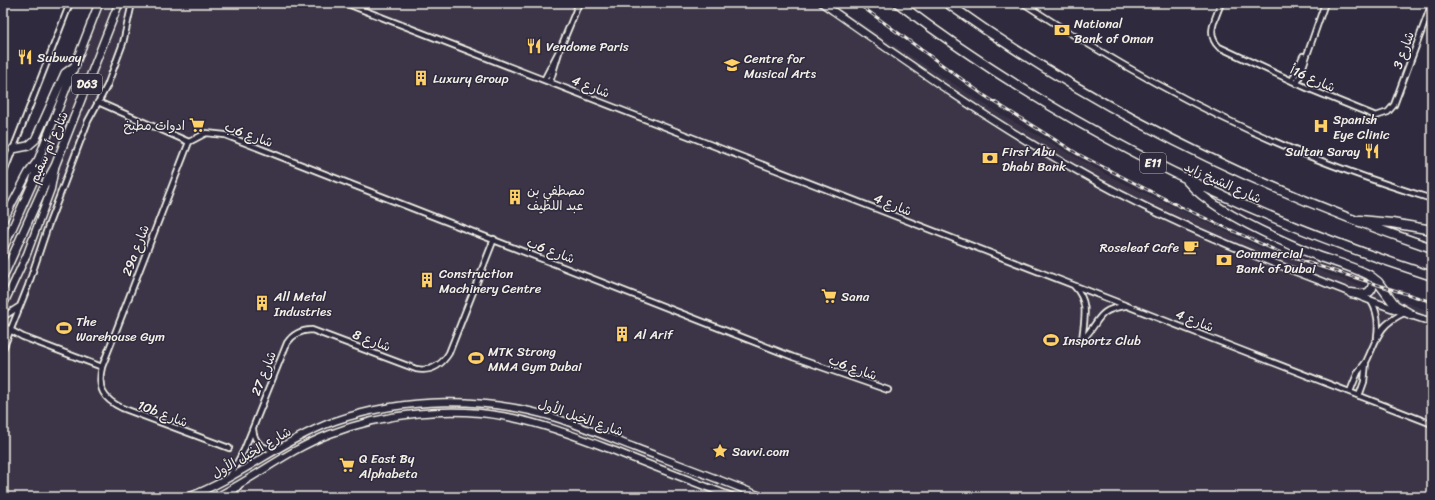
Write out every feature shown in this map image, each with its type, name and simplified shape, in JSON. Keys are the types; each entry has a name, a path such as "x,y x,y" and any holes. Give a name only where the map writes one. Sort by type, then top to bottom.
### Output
{"highway":[{"name":"شارع الشيخ زايد","path":"898,3 942,35 1020,87 1101,135 1184,179 1311,233 1432,276"},
{"name":"شارع الشيخ زايد","path":"947,3 1029,58 1132,118 1239,171 1356,220 1432,248"},
{"path":"1184,179 1207,200 1256,227 1308,251 1358,270 1374,278 1395,305 1408,314"},
{"path":"1356,220 1373,220 1432,230"},
{"path":"1351,293 1364,295 1369,293 1373,288 1374,278"}],"main road":[{"name":"شارع أم سقيم","path":"3,249 31,187 39,158 100,3"},
{"name":"شارع أم سقيم","path":"3,277 41,193 55,166 119,3"},
{"path":"822,3 974,109 1107,187 1168,218 1237,248 1371,301 1432,322"},
{"path":"14,149 28,146 35,140 65,73 76,64"},
{"path":"3,221 25,178 39,158"},
{"path":"3,306 23,264 51,189 55,166"},
{"name":"شارع الخيل الأول","path":"188,497 228,479 277,448 320,427 371,411 429,403 477,404 509,407 555,418 762,497"},
{"name":"شارع الخيل الأول","path":"216,497 295,450 345,429 406,415 464,412 507,417 552,428 733,497"}],"street":[{"path":"3,175 70,3"},
{"path":"3,350 88,121 107,86 125,37 132,3"},
{"name":"شارع 4","path":"345,3 1432,424"},
{"path":"574,3 577,10"},
{"path":"544,80 560,49 579,3"},
{"path":"1022,3 1096,50 1176,94 1256,134 1377,182 1432,199"},
{"name":"شارع 16أ","path":"1221,3 1212,33 1214,41 1223,49 1295,83 1372,115 1385,114 1394,105"},
{"path":"1295,83 1325,3"},
{"name":"شارع 3","path":"1394,105 1432,3"},
{"path":"550,82 560,49"},
{"path":"98,102 189,142"},
{"name":"شارع 6ب","path":"189,142 206,133 225,135 793,357 888,390"},
{"name":"29a شارع","path":"100,384 102,367 189,142"},
{"name":"شارع 8","path":"297,332 307,330 316,331 416,369 428,369 439,365 451,349 494,239"},
{"path":"1072,285 1082,296 1085,307 1082,340 1105,311 1126,306"},
{"path":"1371,301 1378,321 1376,339"},
{"path":"3,317 20,306"},
{"path":"1350,392 1357,374 1366,362 1376,339 1386,323 1408,314"},
{"path":"3,326 23,336 102,367"},
{"name":"شارع 27","path":"228,479 241,458 287,343 297,332"},
{"path":"1359,396 1364,382 1366,362"},
{"name":"10b شارع","path":"100,384 106,399 122,408 229,448"},
{"path":"254,424 253,433 260,445 268,449 277,448"},
{"path":"229,497 243,482"}],"shaded area":[{"path":"104,3 830,3 998,113 1111,177 1269,252 1432,312 1432,497 3,497 3,269"}],"railway":[{"path":"857,3 985,96 1078,154 1179,206 1290,257 1432,302"}],"place":[{"name":"National Bank of Oman","path":"1062,30"},
{"name":"Vendome Paris","path":"534,46"},
{"name":"Subway","path":"25,57"},
{"name":"Centre for Musical Arts","path":"732,65"},
{"name":"Luxury Group","path":"421,78"},
{"name":"ادوات مطبخ","path":"197,125"},
{"name":"Spanish Eye Clinic","path":"1321,126"},
{"name":"Sultan Saray","path":"1372,151"},
{"name":"First Abu Dhabi Bank","path":"990,158"},
{"name":"مصطفي بن عبد اللطيف","path":"515,197"},
{"name":"Roseleaf Cafe","path":"1191,247"},
{"name":"Commercial Bank of Dubai","path":"1224,260"},
{"name":"Construction Machinery Centre","path":"427,280"},
{"name":"Sana","path":"829,296"},
{"name":"All Metal Industries","path":"262,303"},
{"name":"The Warehouse Gym","path":"64,328"},
{"name":"Al Arif","path":"622,334"},
{"name":"Insportz Club","path":"1051,340"},
{"name":"MTK Strong MMA Gym Dubai","path":"476,358"},
{"name":"Savvi.com","path":"720,451"},
{"name":"Q East By Alphabeta","path":"347,465"}]}
